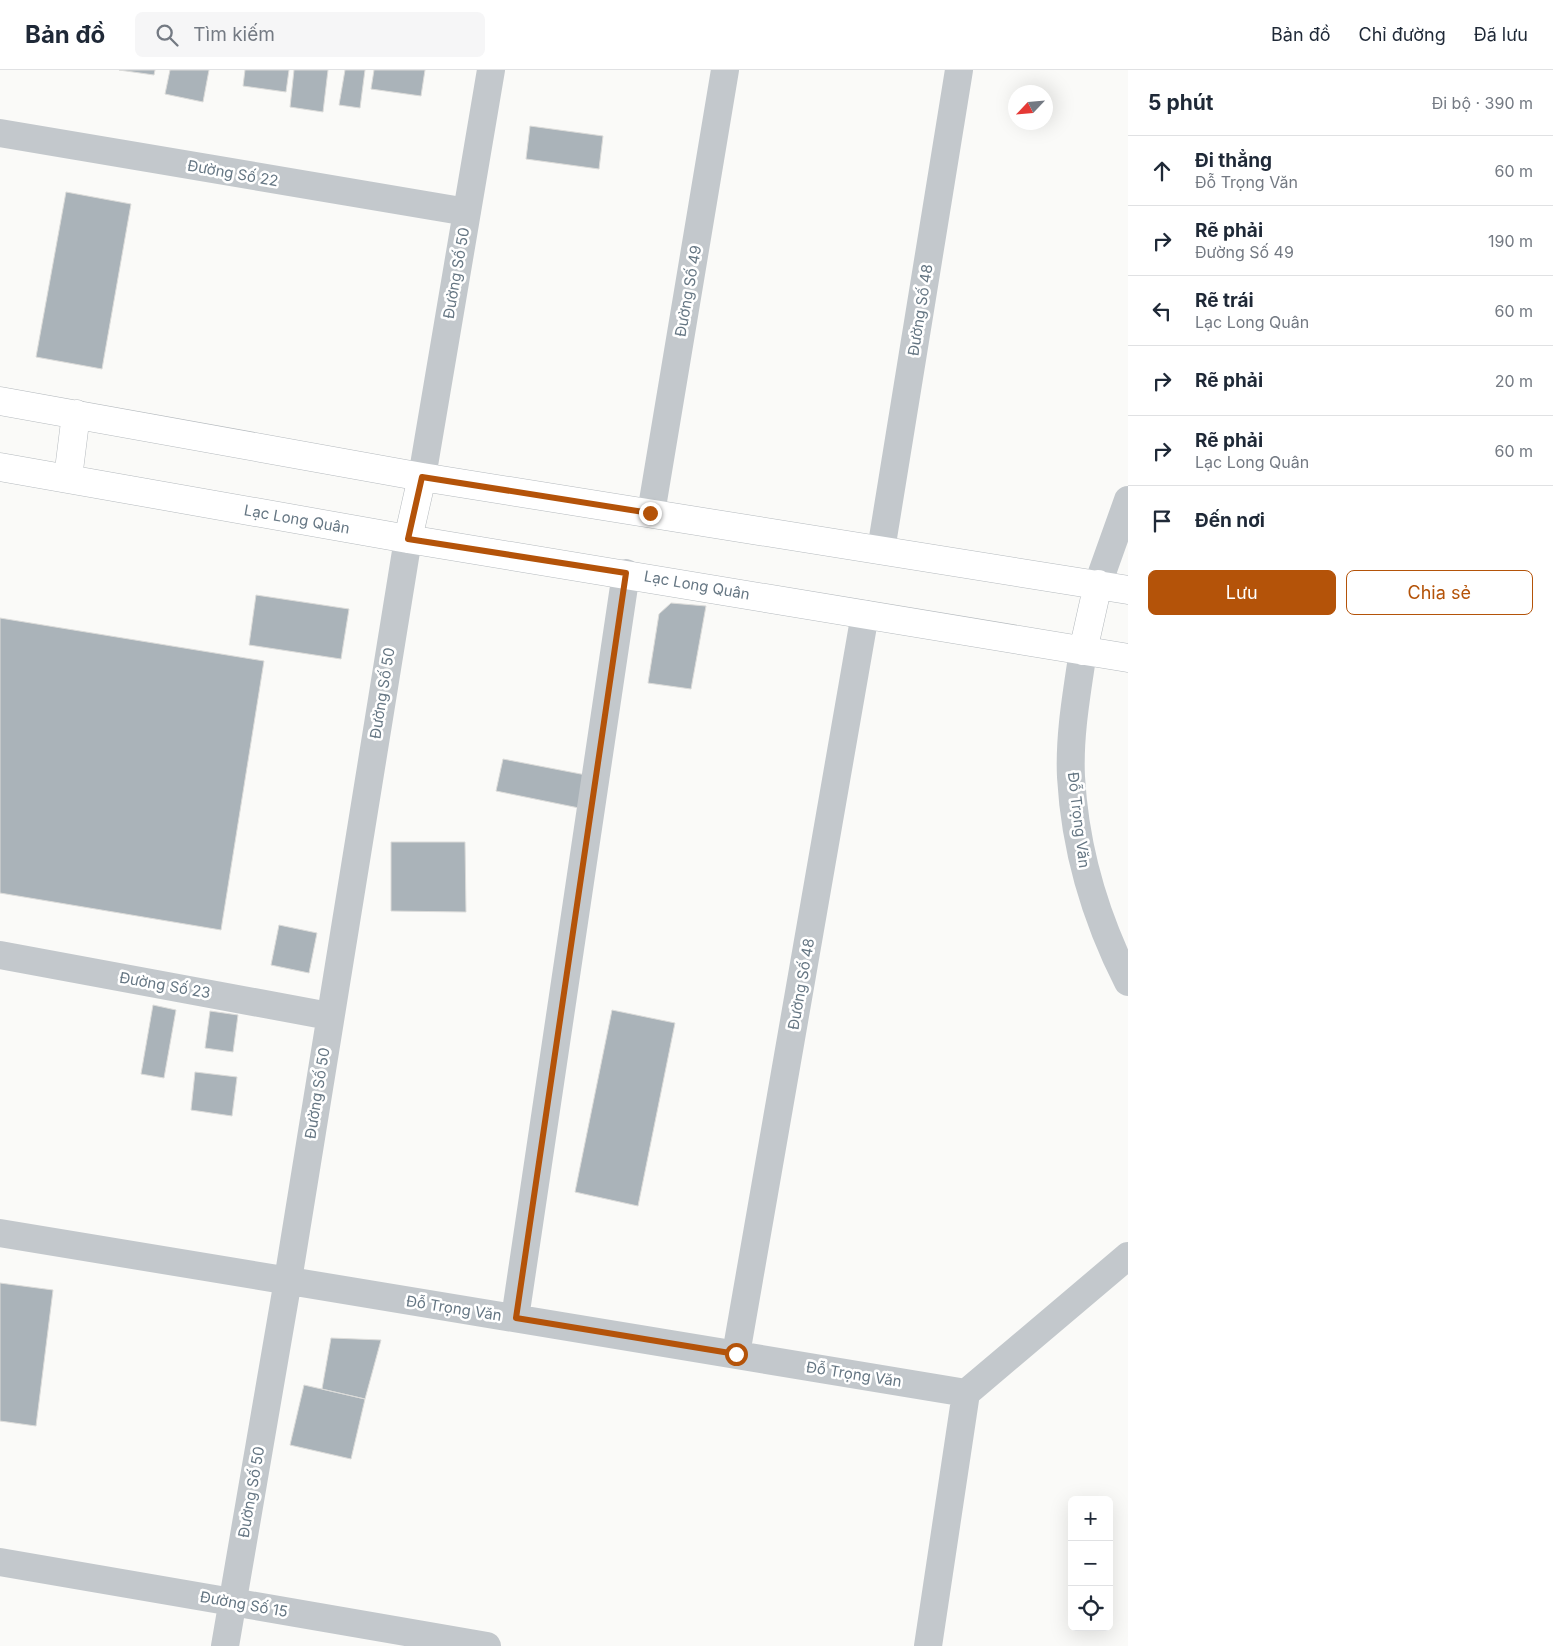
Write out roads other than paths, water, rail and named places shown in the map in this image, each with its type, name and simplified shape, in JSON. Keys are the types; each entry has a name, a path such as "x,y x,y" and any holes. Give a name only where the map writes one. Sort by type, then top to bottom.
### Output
{"main road":[{"path":"0,401 422,477 1128,590"},
{"path":"68,478 76,414"},
{"name":"Lạc Long Quân","path":"0,467 408,539 626,573 1128,658"},
{"path":"408,539 422,477"},
{"path":"1084,651 1098,584"}],"street":[{"name":"Đường Số 50","path":"422,477 491,70"},
{"name":"Đường Số 49","path":"650,513 725,70"},
{"name":"Đường Số 48","path":"881,550 959,70"},
{"name":"Đường Số 22","path":"0,133 467,212"},
{"path":"1098,584 1128,500"},
{"name":"Đường Số 50","path":"224,1646 288,1280 329,1016 408,539"},
{"path":"516,1318 626,573"},
{"name":"Đường Số 48","path":"736,1354 865,614"},
{"name":"Đỗ Trọng Văn","path":"1084,651 1074,711 1072,786 1084,870 1119,965 1128,982"},
{"name":"Đường Số 23","path":"0,955 329,1016"},
{"name":"Đỗ Trọng Văn","path":"0,1233 966,1393"},
{"path":"928,1646 966,1393 1128,1256"},
{"name":"Đường Số 15","path":"0,1562 487,1646"}]}
